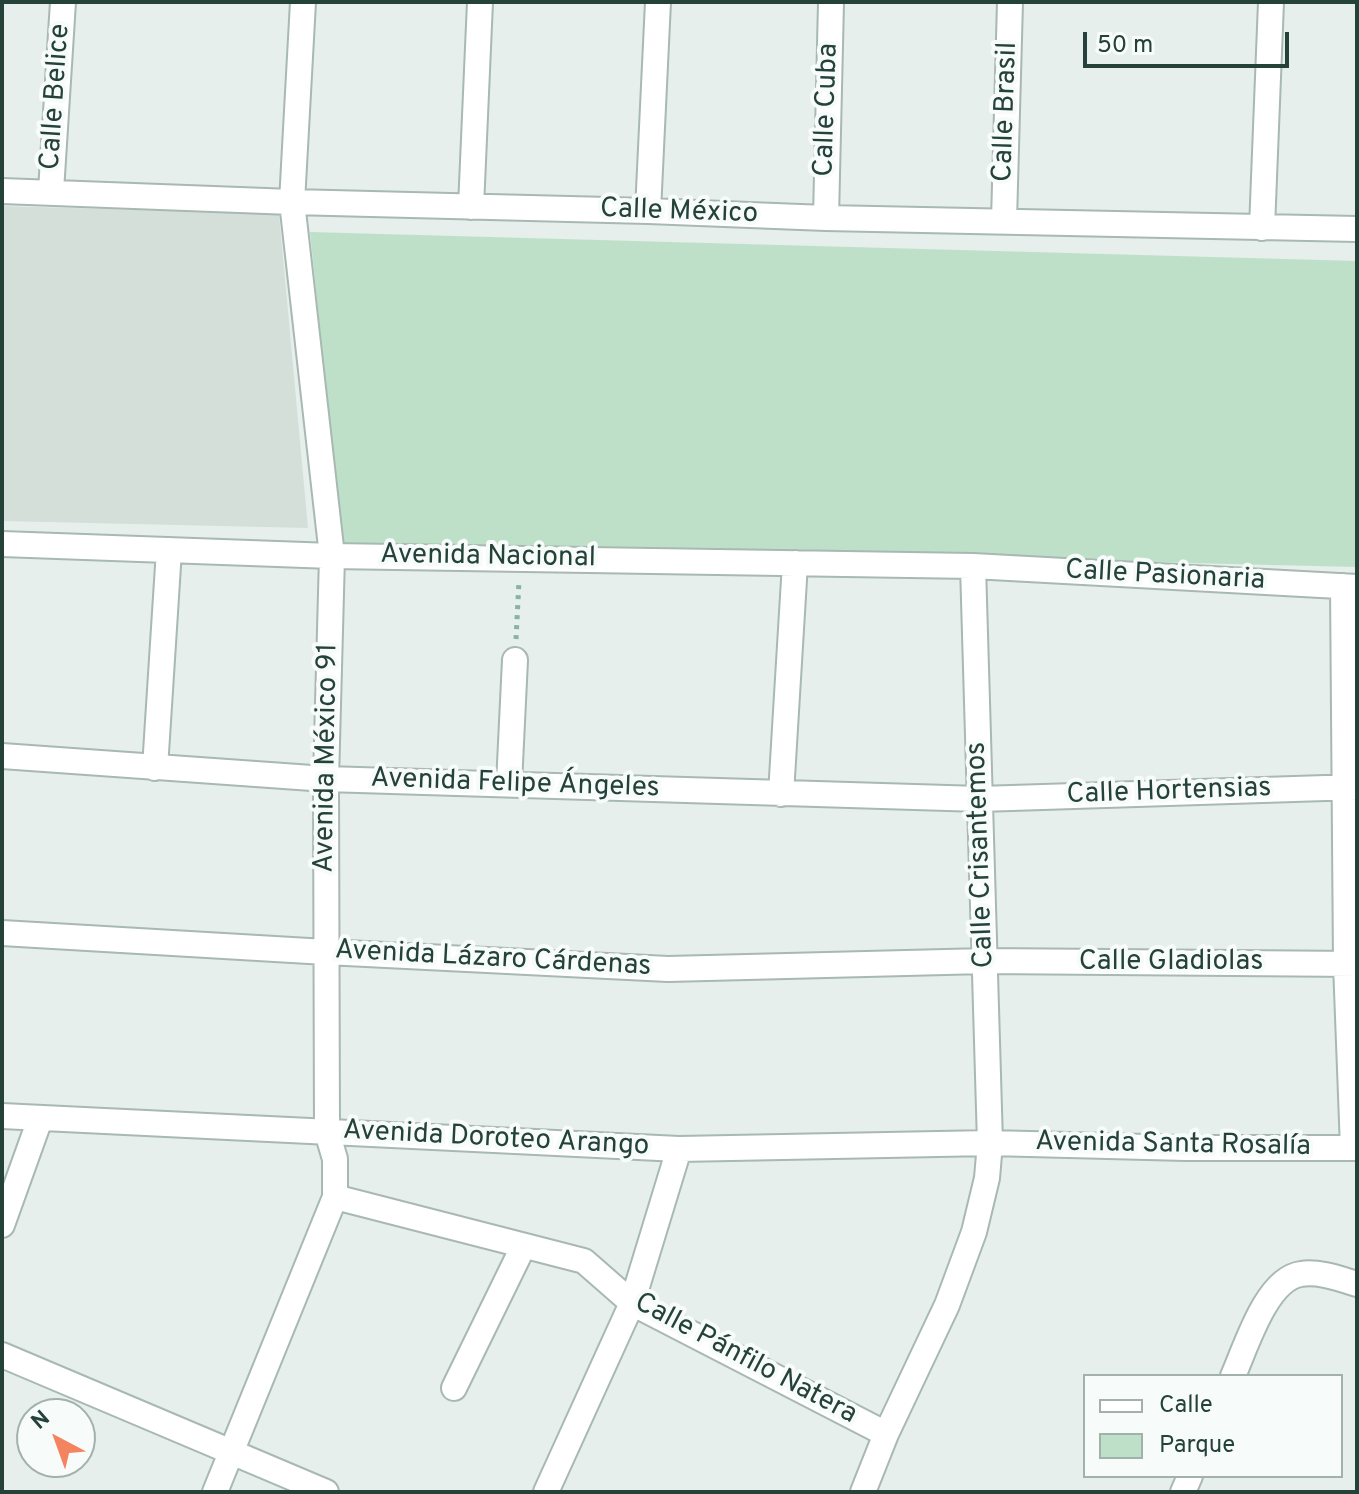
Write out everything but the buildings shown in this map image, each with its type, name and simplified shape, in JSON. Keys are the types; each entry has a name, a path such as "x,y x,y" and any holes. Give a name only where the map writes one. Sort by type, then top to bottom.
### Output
{"street":[{"name":"Calle Belice","path":"51,191 63,2"},
{"name":"Avenida México 91","path":"215,1492 335,1197 335,1159 327,1132 326,952 326,779 332,556 292,202 303,2"},
{"path":"471,207 480,2"},
{"path":"648,211 658,2"},
{"name":"Calle Cuba","path":"826,218 831,2"},
{"name":"Calle Brasil","path":"1004,221 1010,2"},
{"path":"1262,228 1271,2"},
{"name":"Calle México","path":"2,191 826,218 1357,229"},
{"name":"Avenida Nacional","path":"2,544 332,556 973,566"},
{"path":"155,768 169,550"},
{"path":"781,794 795,563"},
{"name":"Calle Pasionaria","path":"973,566 1350,587"},
{"name":"Calle Crisantemos","path":"863,1492 886,1434 947,1305 974,1232 987,1178 990,1143 973,566"},
{"path":"1350,587 1355,1148"},
{"path":"509,784 515,660"},
{"name":"Avenida Felipe Ángeles","path":"2,756 326,779 980,799"},
{"name":"Calle Hortensias","path":"980,799 1350,787"},
{"name":"Avenida Lázaro Cárdenas","path":"2,933 668,969 985,961"},
{"name":"Calle Gladiolas","path":"985,961 1352,964"},
{"name":"Avenida Doroteo Arango","path":"2,1116 679,1149 990,1143"},
{"path":"2,1225 40,1119"},
{"name":"Avenida Santa Rosalía","path":"990,1143 1355,1148"},
{"path":"546,1492 632,1303 679,1149"},
{"name":"Calle Pánfilo Natera","path":"335,1197 584,1261 632,1303 886,1434"},
{"path":"454,1388 523,1247"},
{"path":"1234,1374 1266,1300 1282,1281 1299,1274 1317,1274 1357,1284"},
{"path":"2,1355 326,1492"}],"path":[{"path":"515,660 520,559"}],"shaded area":[{"path":"2,206 279,214 308,528 2,521"}],"green space":[{"path":"310,232 1357,261 1357,567 342,543"}]}
